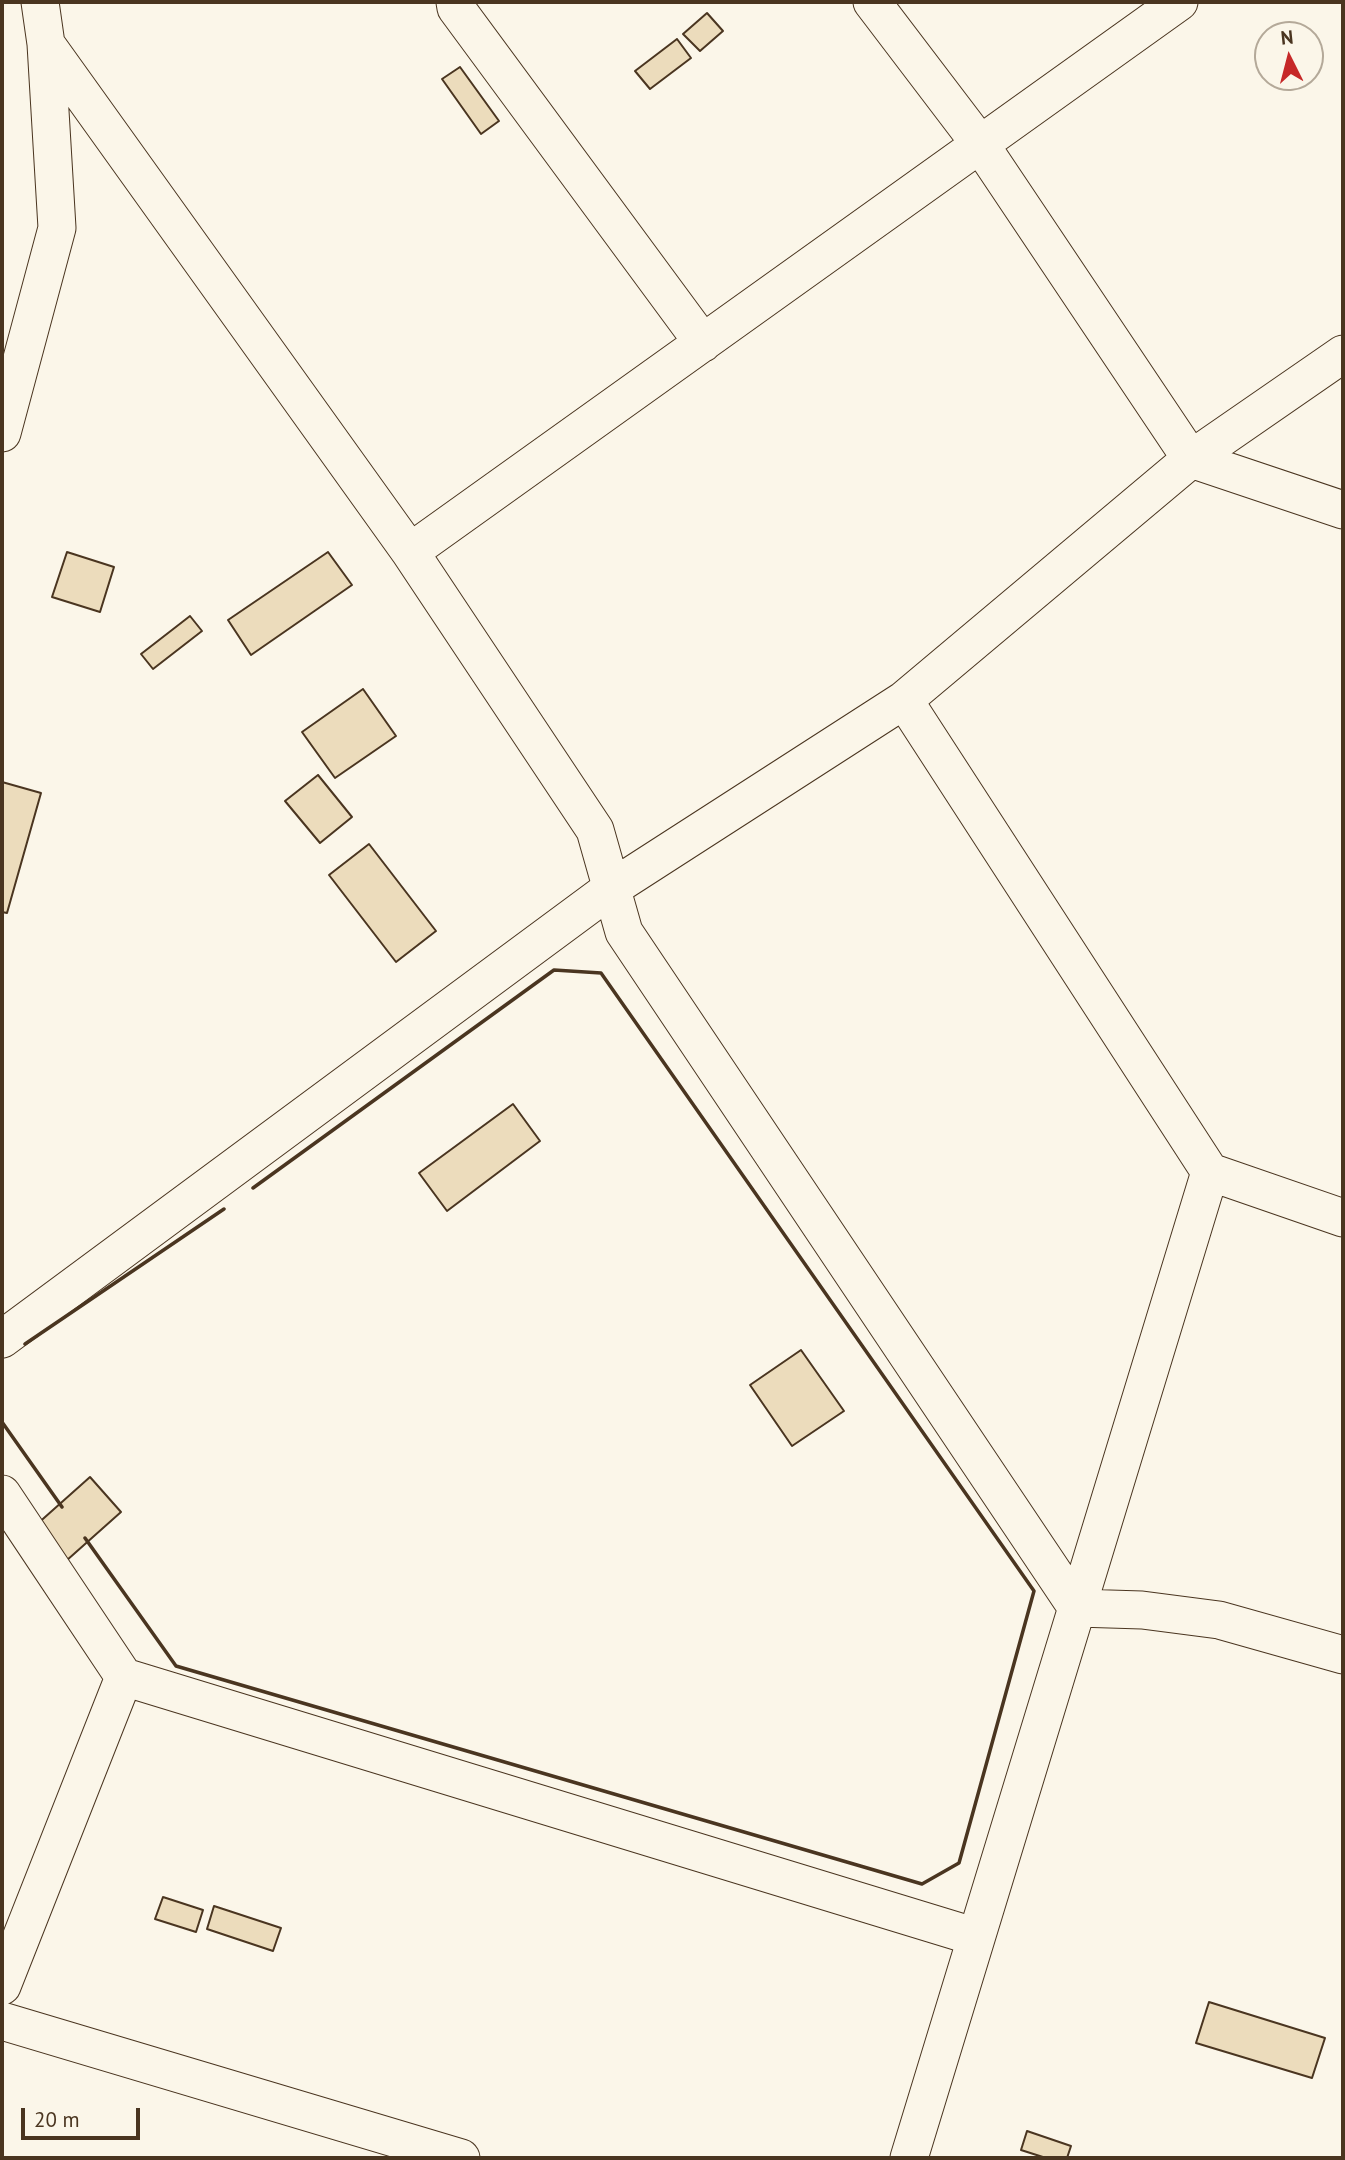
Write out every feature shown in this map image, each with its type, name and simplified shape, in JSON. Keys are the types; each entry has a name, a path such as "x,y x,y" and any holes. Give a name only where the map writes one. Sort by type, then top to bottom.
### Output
{"street":[{"path":"2,433 57,228 46,44 40,2"},
{"path":"455,2 456,8 703,343"},
{"path":"872,2 981,144 1191,458 1343,510"},
{"path":"410,552 1179,2"},
{"path":"46,44 410,552 595,830 624,932 1077,1608"},
{"path":"2,1339 612,888 904,701 1191,458 1343,354"},
{"path":"904,701 1210,1172 1343,1219"},
{"path":"909,2158 1210,1172"},
{"path":"2,1494 124,1676 976,1937"},
{"path":"1077,1608 1142,1610 1219,1620 1343,1655"},
{"path":"2,1986 124,1676"},
{"path":"2,2021 461,2158"}],"building":[{"path":"707,13 723,31 700,51 683,34"},
{"path":"677,39 691,58 650,89 635,71"},
{"path":"460,67 499,121 481,134 442,79"},
{"path":"67,552 114,567 100,612 52,597"},
{"path":"328,552 352,585 251,655 228,620"},
{"path":"190,616 202,631 153,669 141,654"},
{"path":"363,689 396,736 335,778 302,732"},
{"path":"318,775 352,817 320,843 285,801"},
{"path":"2,782 41,793 7,913 2,912"},
{"path":"369,844 436,931 396,962 329,875"},
{"path":"513,1104 540,1141 447,1211 419,1173"},
{"path":"801,1350 844,1411 792,1446 750,1385"},
{"path":"90,1477 121,1512 66,1561 35,1526"},
{"path":"163,1897 203,1910 196,1932 155,1919"},
{"path":"214,1906 281,1928 273,1951 207,1929"},
{"path":"1209,2002 1325,2038 1312,2078 1196,2043"},
{"path":"1027,2131 1071,2146 1067,2158 1046,2158 1021,2150"}],"wall":[{"path":"85,1538 176,1666 922,1884 959,1863 1034,1591 601,973 554,970 253,1188"},
{"path":"25,1344 224,1209"},
{"path":"2,1422 62,1507"}]}
